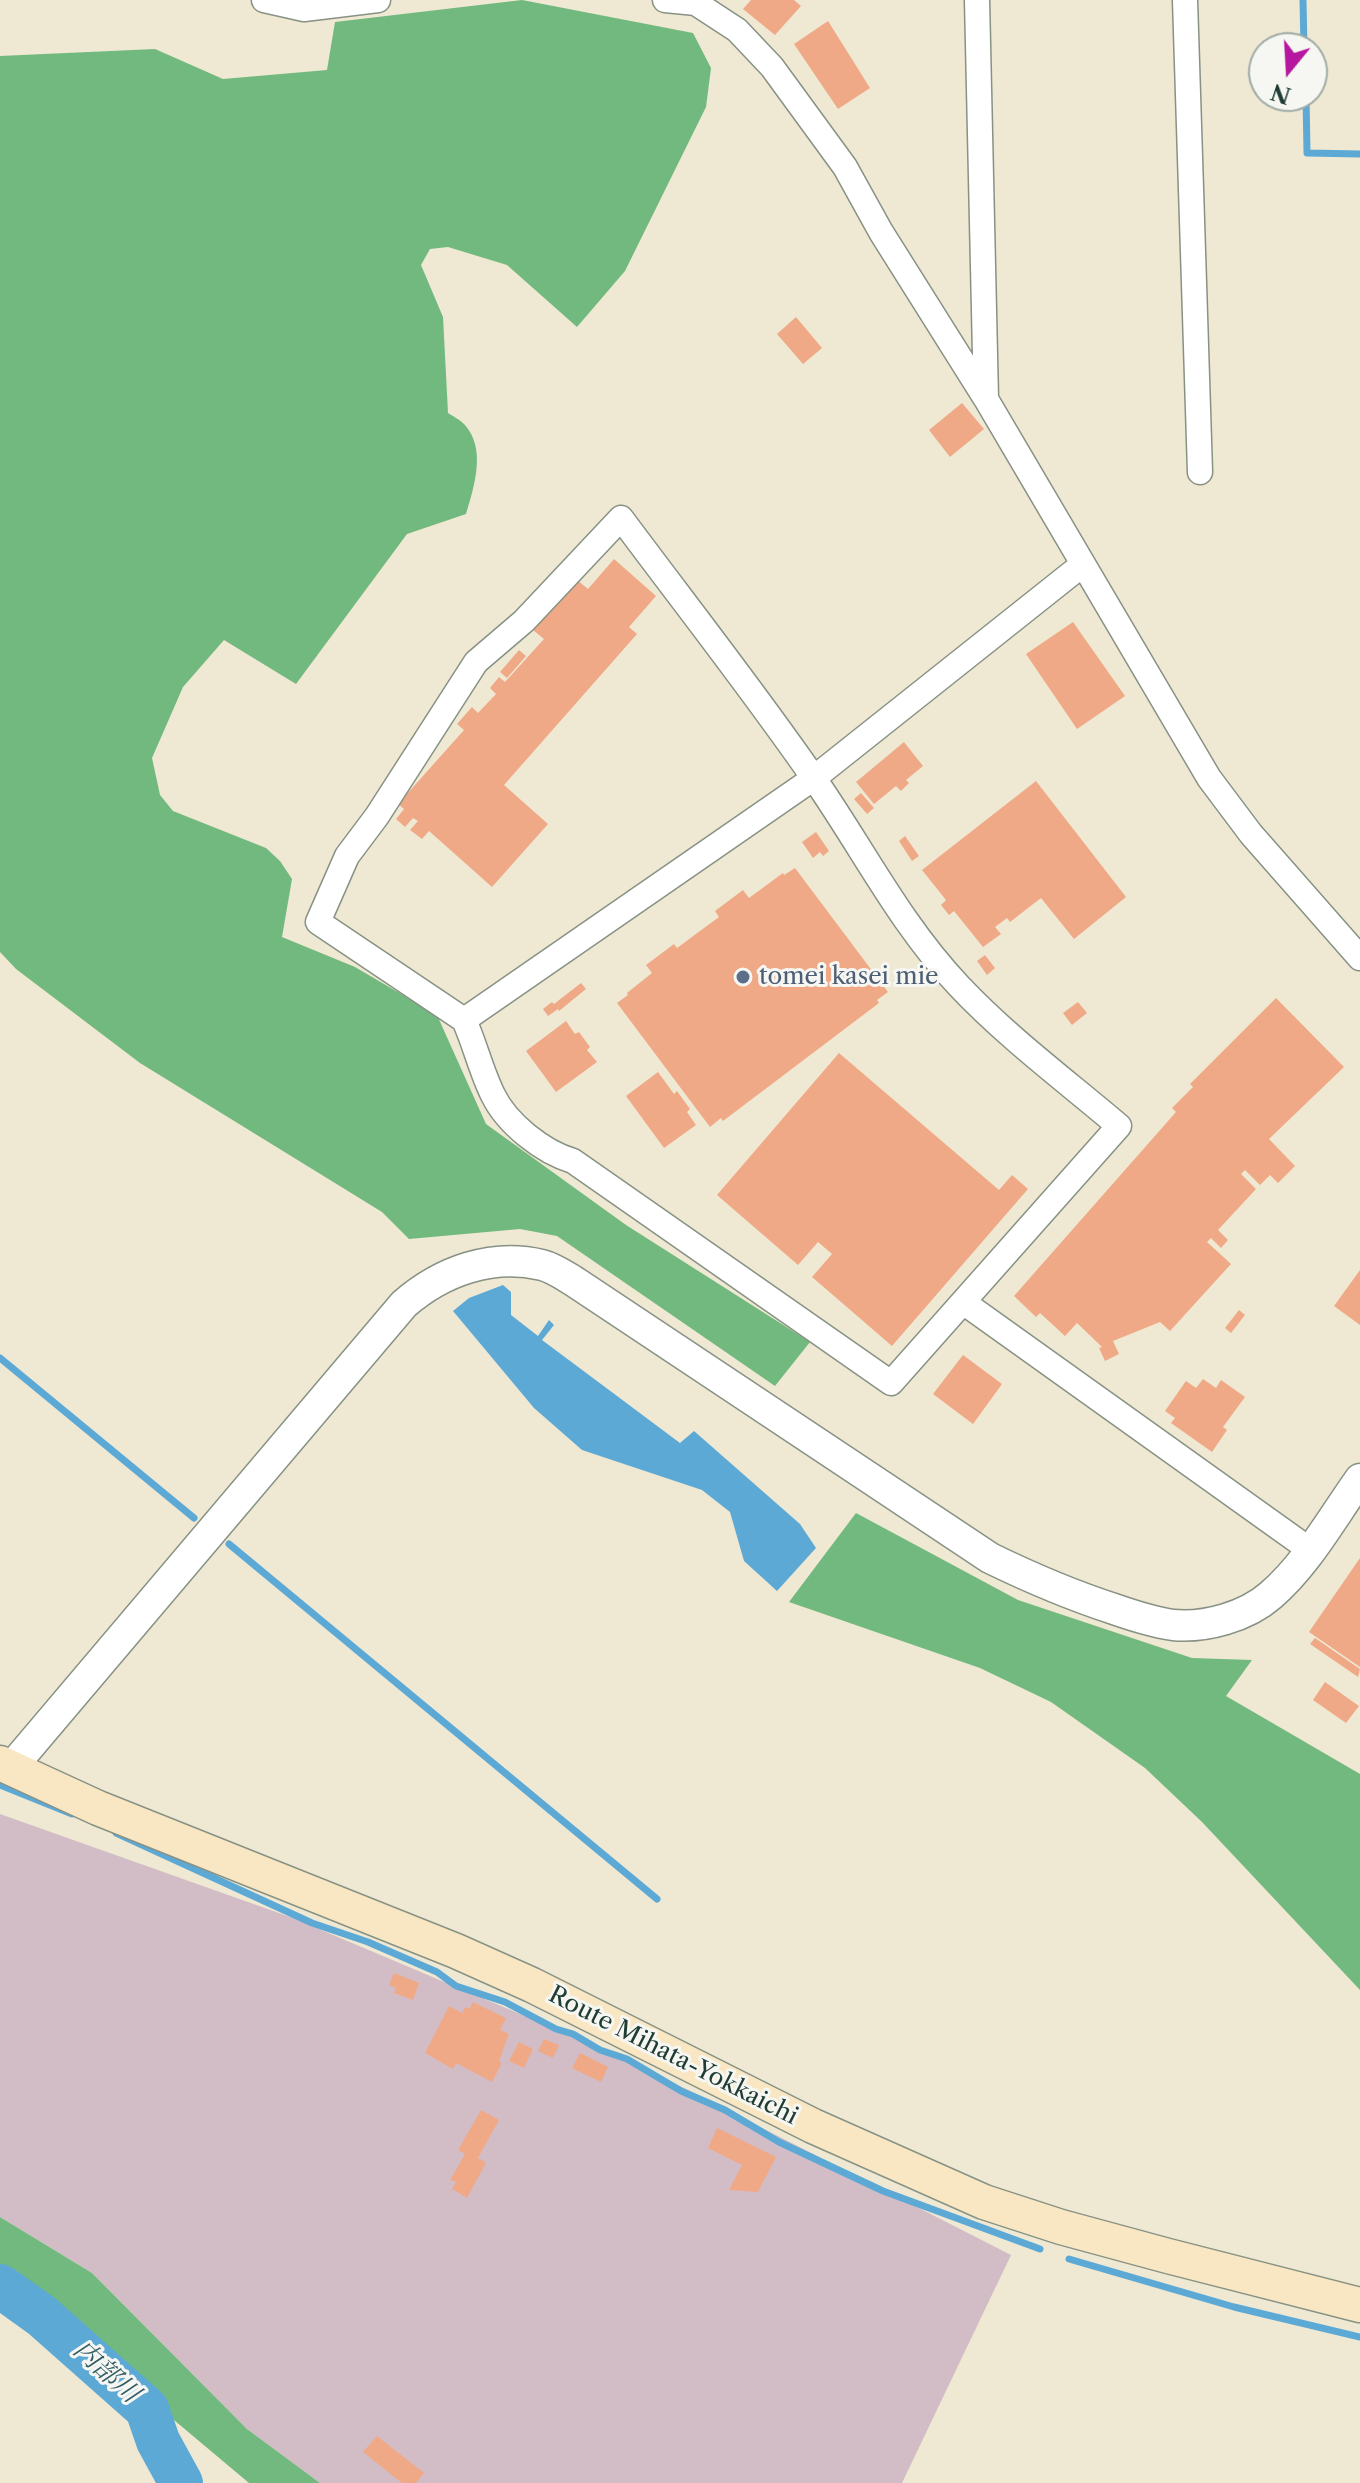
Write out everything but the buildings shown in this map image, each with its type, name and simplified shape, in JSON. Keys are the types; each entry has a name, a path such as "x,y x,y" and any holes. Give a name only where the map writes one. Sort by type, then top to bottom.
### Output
{"main road":[{"name":"Route Mihata-Yokkaichi","path":"6,1766 98,1808 456,1951 532,1985 813,2126 984,2202 1137,2248 1360,2305"}],"street":[{"path":"264,0 304,9 378,0"},
{"path":"665,0 693,2 737,30 772,67 845,167 1209,778 1251,834 1360,958"},
{"path":"977,0 986,399"},
{"path":"1185,0 1200,472"},
{"path":"621,518 814,778 896,907 959,987 1119,1126 891,1383 573,1161 558,1156 521,1131 491,1092 464,1020 318,922 347,856 377,816 476,662 524,621 621,518"},
{"path":"464,1020 814,778 1082,565"},
{"path":"6,1766 404,1304 443,1276 488,1263 520,1261 546,1265 990,1558 1075,1596 1147,1620 1176,1625 1216,1621 1253,1607 1269,1597 1310,1550 1360,1479"},
{"path":"963,1302 1310,1550"}],"shaded area":[{"path":"0,1814 293,1918 629,2060 1011,2255 902,2483 320,2483 247,2429 92,2273 0,2217"}],"green space":[{"path":"522,0 693,33 711,68 706,107 625,271 577,327 507,265 448,247 430,249 421,265 443,317 448,413 471,434 477,456 475,480 466,514 407,534 296,684 224,640 183,687 152,758 160,795 173,811 266,848 280,861 292,879 282,937 355,967 437,1015 486,1124 626,1225 810,1342 775,1386 557,1236 520,1229 409,1239 382,1212 140,1063 16,969 0,952 0,56 155,49 223,79 327,70 335,22"},
{"path":"856,1513 1018,1600 1192,1658 1252,1660 1226,1696 1360,1774 1360,1990 1202,1822 1145,1768 1051,1702 980,1668 789,1602"},
{"path":"0,2217 92,2273 247,2429 320,2483 249,2483 0,2274"}],"water":[{"path":"503,1285 511,1292 511,1315 538,1336 549,1320 554,1325 542,1340 680,1443 694,1431 800,1524 816,1548 777,1591 744,1561 730,1512 702,1490 582,1450 534,1408 453,1311 469,1298"}],"waterway":[{"path":"1303,0 1304,32"},
{"path":"1306,112 1307,153 1360,154"},
{"path":"0,1358 194,1518"},
{"path":"229,1544 657,1899"},
{"path":"0,1785 72,1814"},
{"path":"116,1833 312,1923 368,1942 437,1972 456,1986 505,2002 600,2050 627,2059 779,2142 883,2191 1040,2249"},
{"path":"1069,2259 1234,2307 1360,2337"},
{"name":"内部川","path":"0,2286 42,2316 147,2409 158,2441 181,2483"}],"place":[{"name":"tomei kasei mie","path":"743,977"}]}
